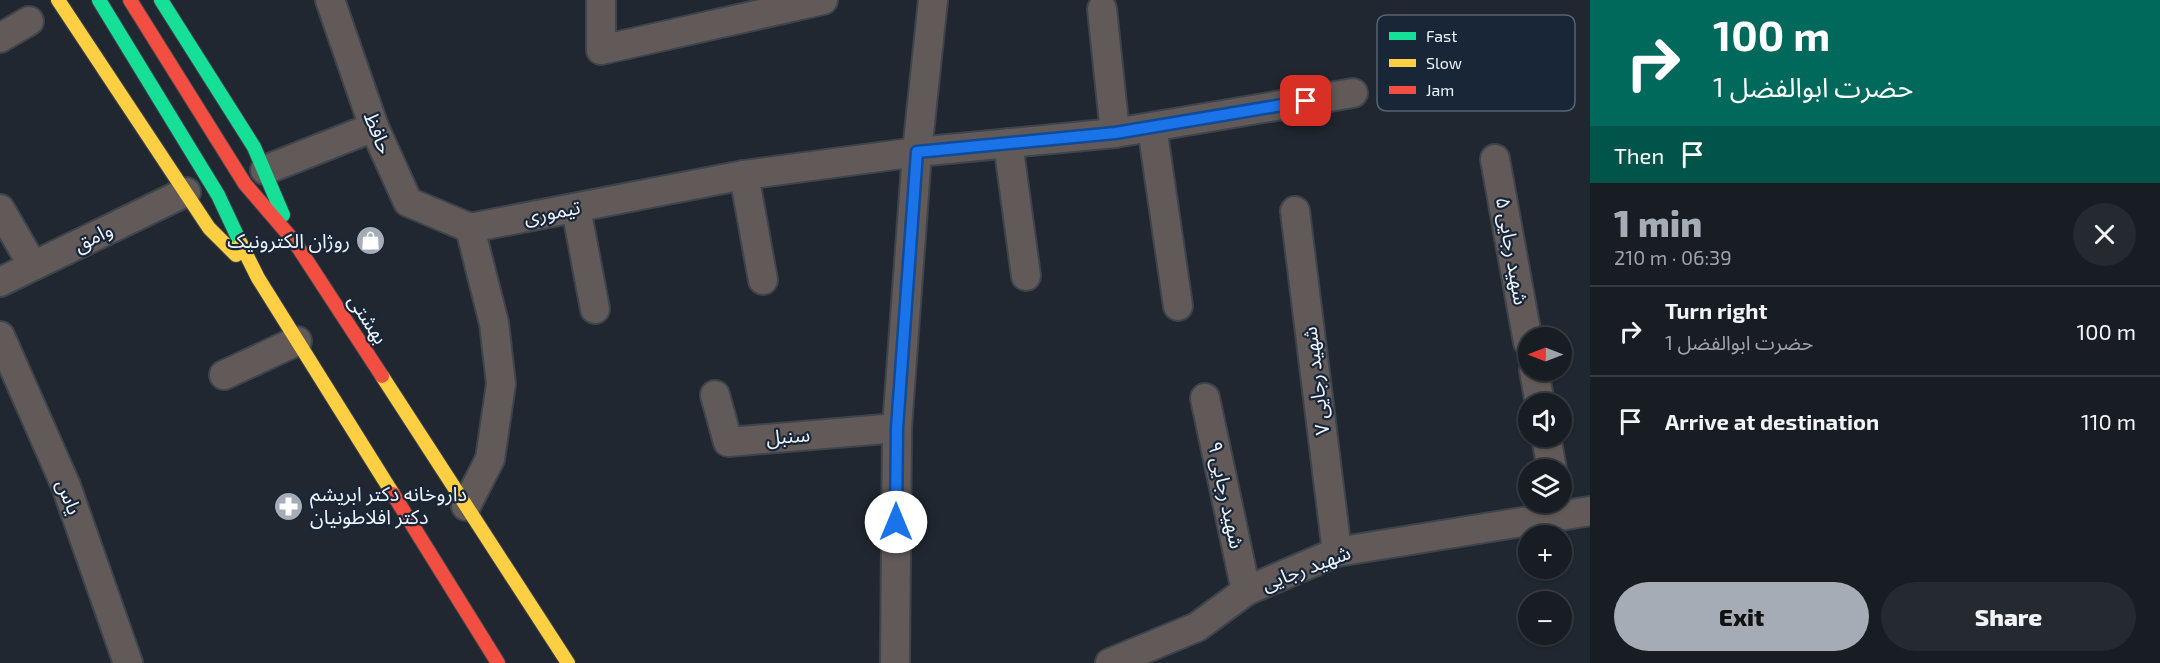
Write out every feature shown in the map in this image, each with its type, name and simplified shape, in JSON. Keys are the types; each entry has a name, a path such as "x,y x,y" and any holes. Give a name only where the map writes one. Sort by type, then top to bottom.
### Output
{"main road":[{"path":"58,0 209,228 258,278"},
{"path":"99,0 218,195 258,278 498,663"},
{"name":"بهشتی","path":"130,0 245,184 294,241 568,663"},
{"path":"161,0 254,147 294,241"}],"street":[{"name":"حافظ","path":"330,0 374,127 408,202 470,228"},
{"path":"601,0 601,50 726,10 823,0"},
{"path":"895,663 897,428 917,152 933,0"},
{"path":"1102,9 1115,133"},
{"path":"0,38 29,21"},
{"name":"تیموری","path":"470,228 744,175 917,152 1115,133 1353,93"},
{"path":"265,170 374,127"},
{"path":"1152,127 1178,306"},
{"path":"1008,143 1026,276"},
{"name":"شهید رجایی ۵","path":"1495,159 1525,327"},
{"path":"744,175 763,280"},
{"name":"وامق","path":"0,282 186,192"},
{"path":"576,207 595,309"},
{"path":"0,209 33,266"},
{"name":"شهید رجایی ۷","path":"1295,211 1336,552"},
{"path":"466,506 490,459 501,384 494,323 470,228"},
{"name":"یاس","path":"0,336 66,486 128,663"},
{"path":"224,375 297,341"},
{"name":"سنبل","path":"715,395 728,442 897,428"},
{"name":"شهید رجایی ۹","path":"1205,398 1246,591"},
{"name":"شهید رجایی","path":"1572,510 1590,511"},
{"name":"شهید رجایی","path":"1110,663 1197,627 1246,591 1336,552 1538,513"}],"traffic: fast":[{"path":"99,0 218,195 241,244"},
{"path":"161,0 254,147 283,215"}],"traffic: slow":[{"path":"58,0 209,228 236,255"},
{"path":"241,244 258,278 393,494"},
{"path":"382,376 568,663"}],"traffic: jam":[{"path":"130,0 245,184 294,241 382,376"},
{"path":"393,494 498,663"}],"place":[{"name":"روژان الکترونیک","path":"371,241"},
{"name":"داروخانه دکتر ابریشم دکتر افلاطونیان","path":"289,506"}],"route":[{"path":"896,522 897,428 917,152 1115,133 1306,101"}]}
